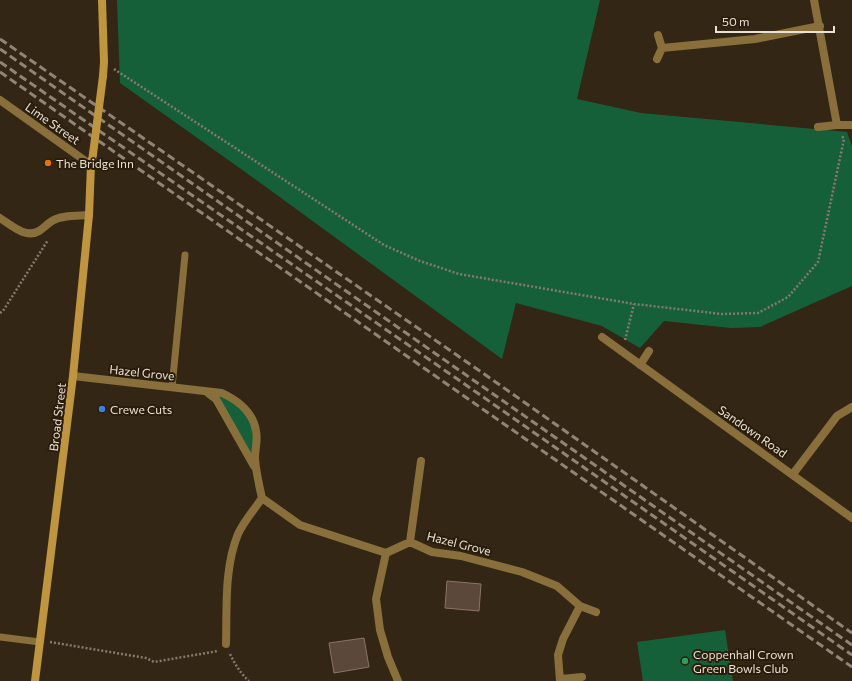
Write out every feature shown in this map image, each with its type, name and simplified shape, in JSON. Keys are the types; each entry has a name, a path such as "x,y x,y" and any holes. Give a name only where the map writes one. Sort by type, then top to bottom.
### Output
{"street":[{"path":"102,0 104,62"},
{"path":"814,0 837,125"},
{"path":"662,48 755,39 820,26"},
{"path":"657,59 662,48 658,35"},
{"name":"Broad Street","path":"35,681 73,376 89,215 91,165 104,62"},
{"name":"Lime Street","path":"0,100 91,165"},
{"path":"818,127 852,125"},
{"path":"0,218 22,232 30,234 38,232 52,221 62,218 89,215"},
{"name":"Sandown Road","path":"602,337 852,518"},
{"path":"640,365 649,351"},
{"name":"Hazel Grove","path":"73,376 222,393 234,399 243,407 251,418 256,430 256,470 262,498"},
{"name":"Hazel Grove","path":"208,392 216,399 256,470"},
{"path":"793,474 837,416 852,407"},
{"path":"410,542 421,461"},
{"path":"227,647 229,580 232,556 238,534 262,498 300,525 386,553 376,600 380,630 388,657 398,681"},
{"name":"Hazel Grove","path":"386,553 410,542 432,552 461,556 522,572 557,586 580,606"},
{"path":"582,677 561,680 558,655 563,639 580,606 596,612"}],"lane":[{"path":"172,387 184,255"},
{"path":"0,637 40,642"}],"path":[{"path":"104,62 384,245 420,261 459,274 634,304 722,314 758,313 788,297 818,262 844,139 837,125"},
{"path":"0,314 4,311 62,218"},
{"path":"622,351 634,304"},
{"path":"40,642 55,642 146,658 154,662 227,647 242,676 249,681"}],"green space":[{"path":"117,0 600,0 577,99 641,113 847,132 852,146 852,286 760,327 731,328 664,321 640,348 602,326 516,303 502,359 248,174 120,83"},
{"path":"222,393 251,418 256,470 216,399"},
{"name":"Coppenhall Crown Green Bowls Club","path":"725,630 733,681 643,681 637,642"}],"building":[{"path":"447,581 481,584 479,611 445,608"},
{"path":"364,638 369,667 334,673 329,643"}],"railway":[{"path":"0,39 487,376 852,633"},
{"path":"0,49 852,645"},
{"path":"0,62 852,655"},
{"path":"0,72 852,667"}],"place":[{"name":"The Bridge Inn","path":"48,163"},
{"name":"Crewe Cuts","path":"102,409"},
{"name":"Coppenhall Crown Green Bowls Club","path":"685,661"}]}
